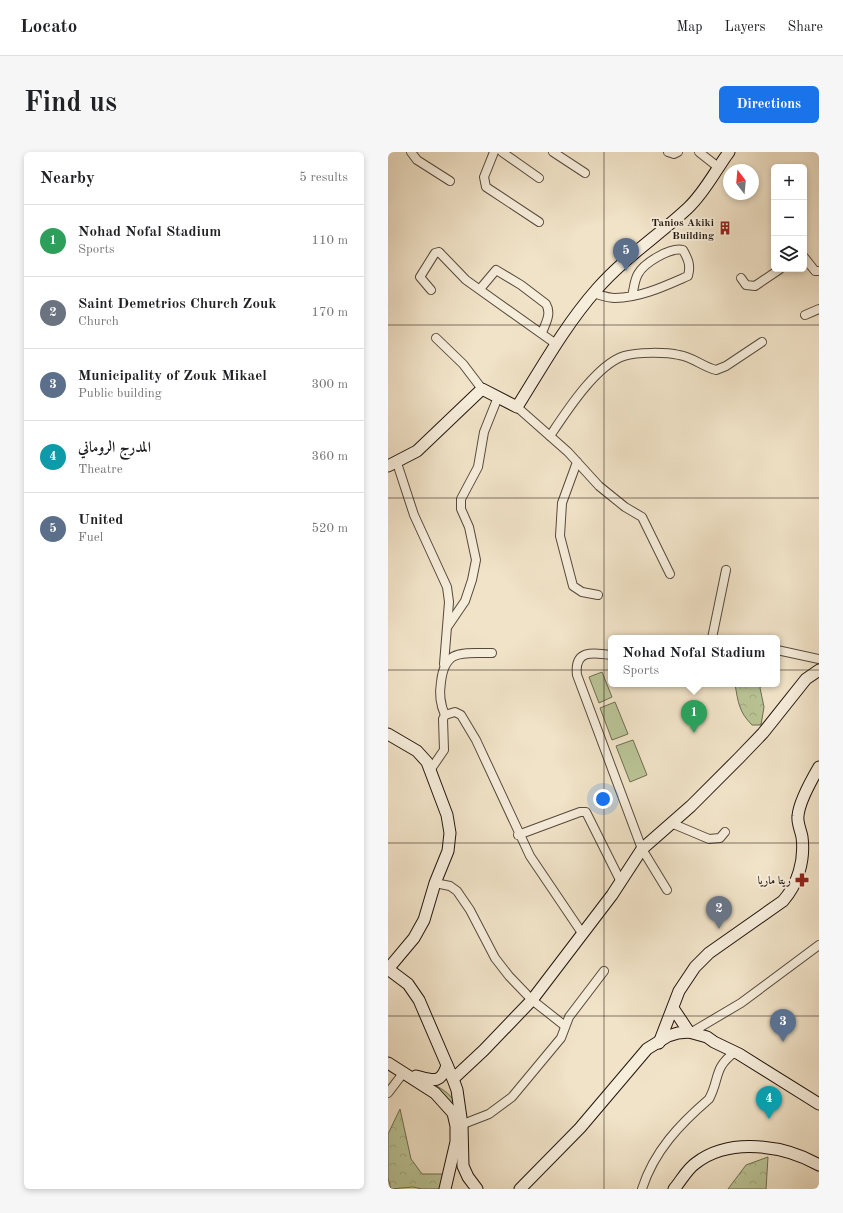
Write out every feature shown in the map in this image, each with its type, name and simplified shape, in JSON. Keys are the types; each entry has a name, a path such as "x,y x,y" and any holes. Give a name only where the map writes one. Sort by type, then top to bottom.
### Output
{"main road":[{"path":"392,464 417,451 482,389 518,407 556,344 593,293 631,255 687,209 699,197 729,152"},
{"path":"453,1079 484,1050 532,1000 620,882 642,849 671,824 745,753 806,679 819,670"},
{"path":"388,734 417,751 431,769 447,814 450,833 448,851 435,883 421,926 410,943 388,969 408,984 419,1000 457,1090 459,1125 456,1142 457,1163 445,1189"},
{"path":"657,1046 657,1032 670,1006 674,1005 687,978 701,960 783,901 792,891 796,883 802,848 798,817 807,790 819,767"},
{"path":"674,1005 691,1032"},
{"path":"657,1046 668,1036 691,1032 735,1052 819,1104"},
{"path":"520,1189 580,1128 647,1049 679,1039 690,1038 709,1040"},
{"path":"388,1062 435,1093 453,1113 459,1125"},
{"path":"405,1072 432,1081 443,1076 447,1065"},
{"path":"674,1189 696,1163 725,1148 760,1147 784,1150 819,1165"},
{"path":"457,1163 477,1189"}],"street":[{"path":"411,152 417,160 450,181"},
{"path":"494,152 484,177 486,187 539,222"},
{"path":"502,152 539,178"},
{"path":"553,152 585,173"},
{"path":"668,152 674,154 678,152"},
{"path":"700,152 718,167"},
{"path":"593,293 613,298 632,296 659,288 688,276 690,268 688,259 683,250 678,249 668,253 646,265 638,274 632,296"},
{"path":"431,290 420,277 437,252 439,252 466,280 556,344"},
{"path":"807,261 815,271 819,271"},
{"path":"480,289 496,270 521,285 546,304 548,308 548,316 542,333"},
{"path":"740,278 746,285 755,286 776,272"},
{"path":"805,315 819,309"},
{"path":"436,338 464,364 482,389"},
{"path":"550,436 582,390 601,372 624,356 662,354 680,355 716,370 726,366 762,342"},
{"path":"448,626 465,600 472,580 476,560 469,527 461,509 461,500 478,467 484,432 498,397"},
{"path":"518,407 577,462 599,486 626,507 642,517 670,574"},
{"path":"577,462 562,503 560,536 574,586 582,592 598,596"},
{"path":"392,464 447,587 449,602 448,626 440,693 441,703 445,715 443,719 444,750 431,769"},
{"path":"713,635 726,570"},
{"path":"780,651 819,659"},
{"path":"444,664 453,656 492,653"},
{"path":"608,655 595,653 582,656 578,660 576,668 577,676 642,849 667,890"},
{"path":"445,715 455,712 461,716 469,727 518,835 540,873 582,933"},
{"path":"518,835 580,812 586,812 620,882"},
{"path":"671,824 709,839 720,838 725,832"},
{"path":"435,883 450,886 457,891 470,910 495,958 532,1000 565,1026"},
{"path":"691,1032 709,1023 741,1003 819,945"},
{"path":"459,1125 489,1114 512,1097 561,1038 569,1017 604,971"},
{"path":"709,1023 709,1040"},
{"path":"642,1189 645,1179 662,1147 671,1135 709,1098 713,1092 717,1072 727,1057 735,1052"},
{"path":"388,1093 405,1072"},
{"path":"529,1189 530,1178"}],"green space":[{"path":"602,672 612,697 599,703 589,677"},
{"path":"736,687 760,687 764,707 761,725 752,725 744,716 738,701"},
{"path":"615,702 628,734 612,740 600,708"},
{"path":"633,740 647,775 630,782 616,746"},
{"path":"433,1084 444,1090 450,1096 455,1106 445,1101 439,1095"},
{"path":"400,1109 411,1159 422,1174 443,1174 441,1189 422,1189 413,1187 391,1189 388,1178 388,1134"},
{"path":"768,1157 766,1189 728,1189 746,1165"}],"place":[{"name":"Tanios Akiki Building","path":"725,228"},
{"name":"United","path":"626,271"},
{"name":"Nohad Nofal Stadium","path":"694,733"},
{"name":"ريتا ماريا","path":"802,880"},
{"name":"Saint Demetrios Church Zouk","path":"719,929"},
{"name":"Municipality of Zouk Mikael","path":"783,1042"},
{"name":"المدرج الروماني","path":"769,1119"}]}
